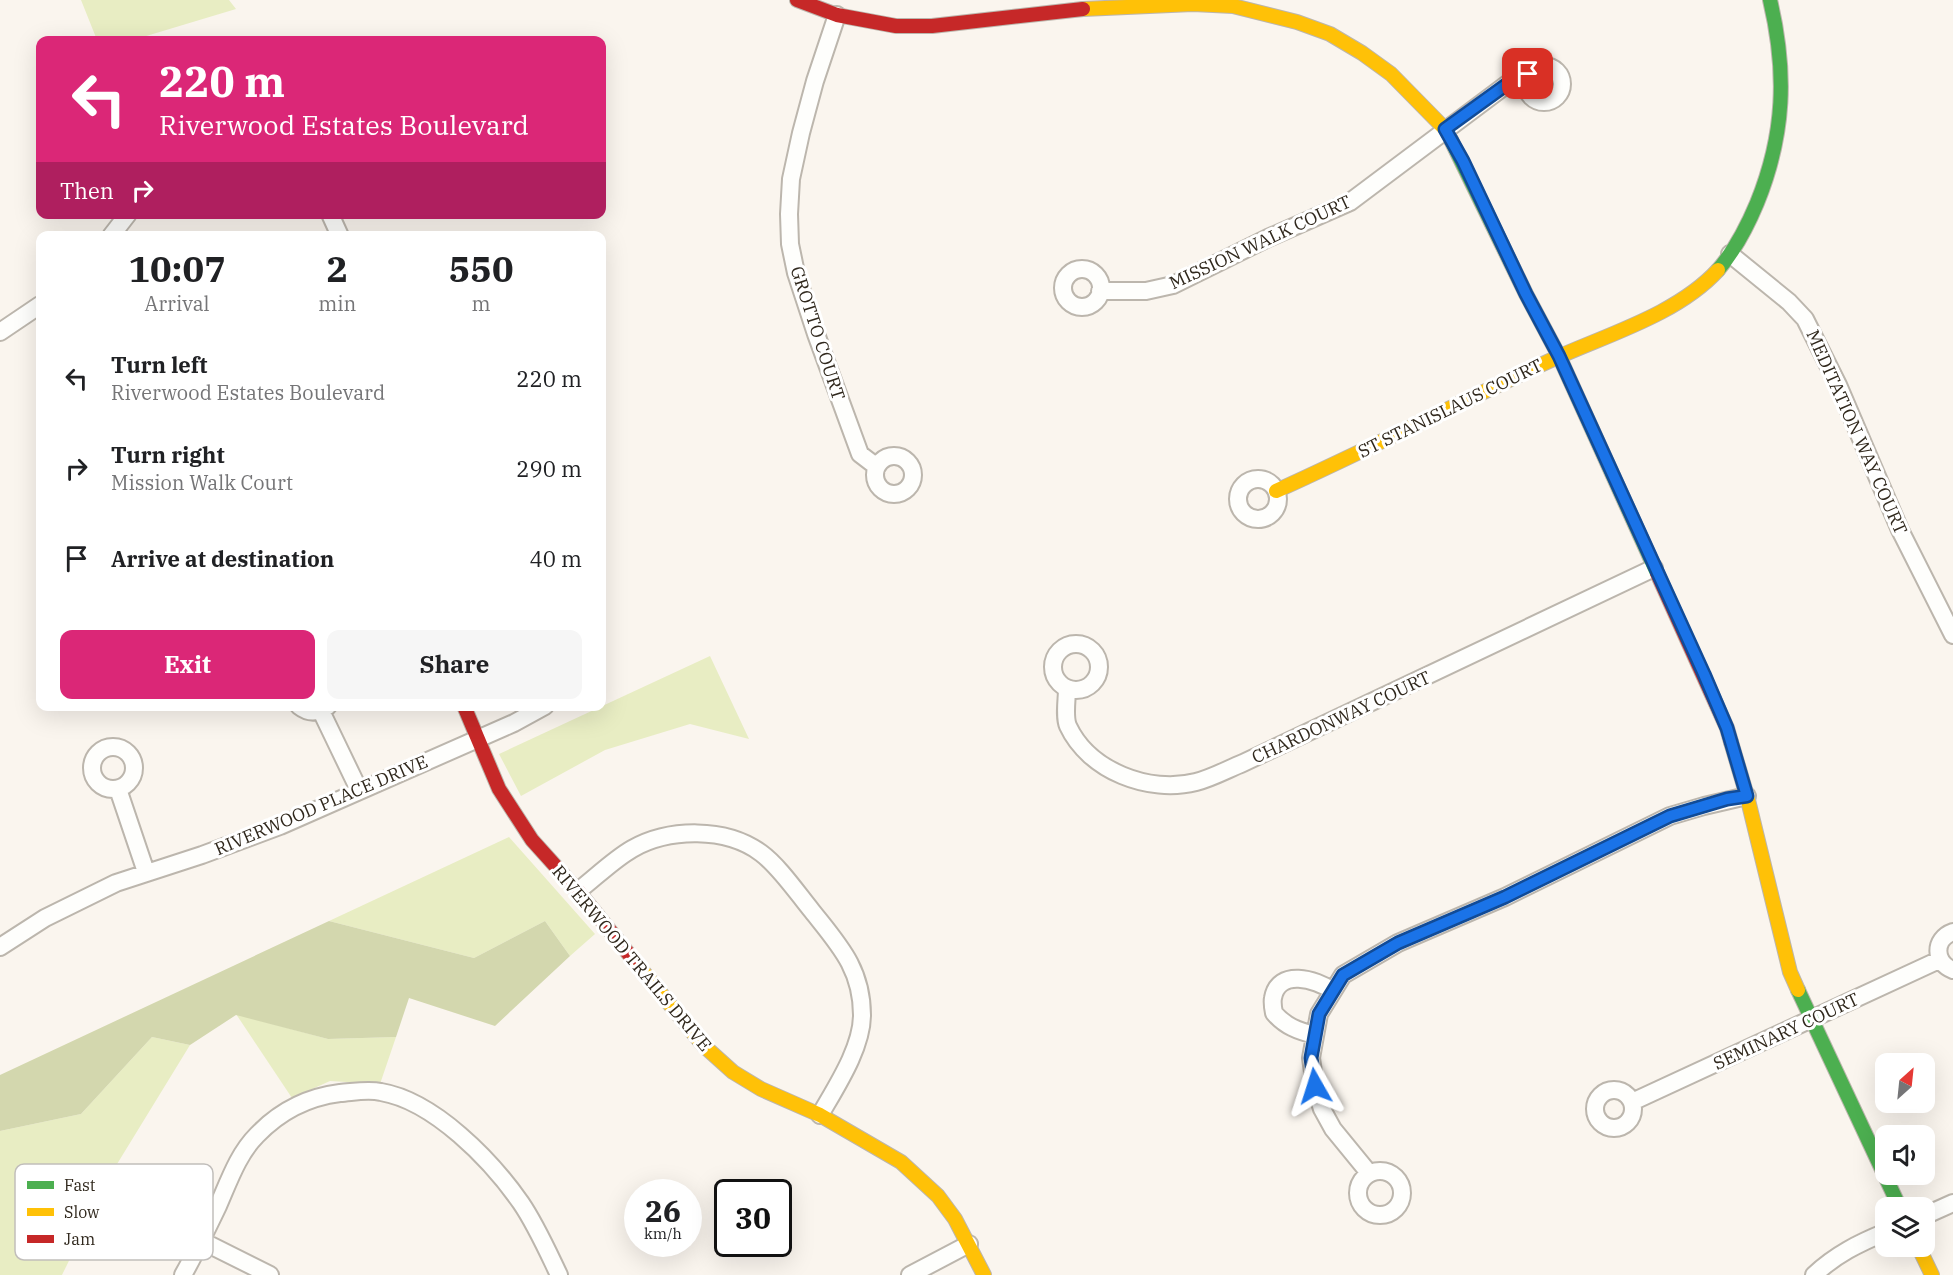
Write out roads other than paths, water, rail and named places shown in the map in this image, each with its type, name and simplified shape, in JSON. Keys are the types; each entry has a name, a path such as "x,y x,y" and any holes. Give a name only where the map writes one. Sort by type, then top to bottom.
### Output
{"street":[{"path":"797,0 837,15 896,26 932,26 1096,8 1193,4 1267,7 1297,22 1330,34 1362,53 1391,74 1445,129 1559,356 1727,728 1747,796 1790,972 1895,1197"},
{"name":"ST STANISLAUS COURT","path":"1276,490 1559,356 1660,311 1708,280 1730,254 1748,225 1770,169 1778,137 1783,96 1777,29 1770,0"},
{"name":"GROTTO COURT","path":"837,15 814,81 798,144 791,179 790,244 795,273 860,454 877,467"},
{"name":"MISSION WALK COURT","path":"1100,291 1146,291 1173,285 1268,238 1350,202 1510,82 1526,81"},
{"path":"115,231 124,219"},
{"name":"MEDITATION WAY COURT","path":"1730,254 1790,302 1805,319 1838,386 1900,530 1953,635"},
{"path":"0,332 36,308"},
{"name":"CHARDONWAY COURT","path":"1067,689 1067,724 1080,745 1097,761 1113,772 1132,779 1174,784 1195,782 1243,763 1654,568"},
{"path":"326,711 360,789"},
{"name":"RIVERWOOD TRAILS DRIVE","path":"466,711 499,789 532,840 578,891 703,1045 733,1072 761,1089 820,1115 901,1162 938,1196 955,1219 984,1275"},
{"name":"RIVERWOOD PLACE DRIVE","path":"0,946 45,918 116,883 280,826 478,739 534,711"},
{"path":"118,789 146,872"},
{"path":"1369,1173 1333,1129 1322,1109 1315,1086 1311,1058 1319,1014 1343,975 1398,943 1505,897 1670,816 1727,799 1747,796"},
{"path":"578,891 631,850 658,838 689,833 714,835 739,840 762,854 793,887 842,948 855,970 862,1017 857,1040 846,1068 820,1115"},
{"path":"1953,932 1943,938 1937,952 1944,966 1953,970"},
{"name":"SEMINARY COURT","path":"1632,1102 1939,960"},
{"path":"1315,1035 1283,1023 1274,1013 1273,997 1280,984 1292,979 1320,982 1333,991"},
{"path":"213,1217 238,1161 255,1137 276,1117 301,1103 331,1094 380,1091 402,1097 420,1107 444,1123 478,1152 522,1204 559,1275"},
{"path":"1935,1211 1953,1203"},
{"path":"1815,1275 1828,1261 1875,1237"},
{"path":"910,1275 969,1244"},
{"path":"213,1246 270,1275"},
{"path":"1923,1257 1932,1275"},
{"path":"183,1275 191,1260"}]}
